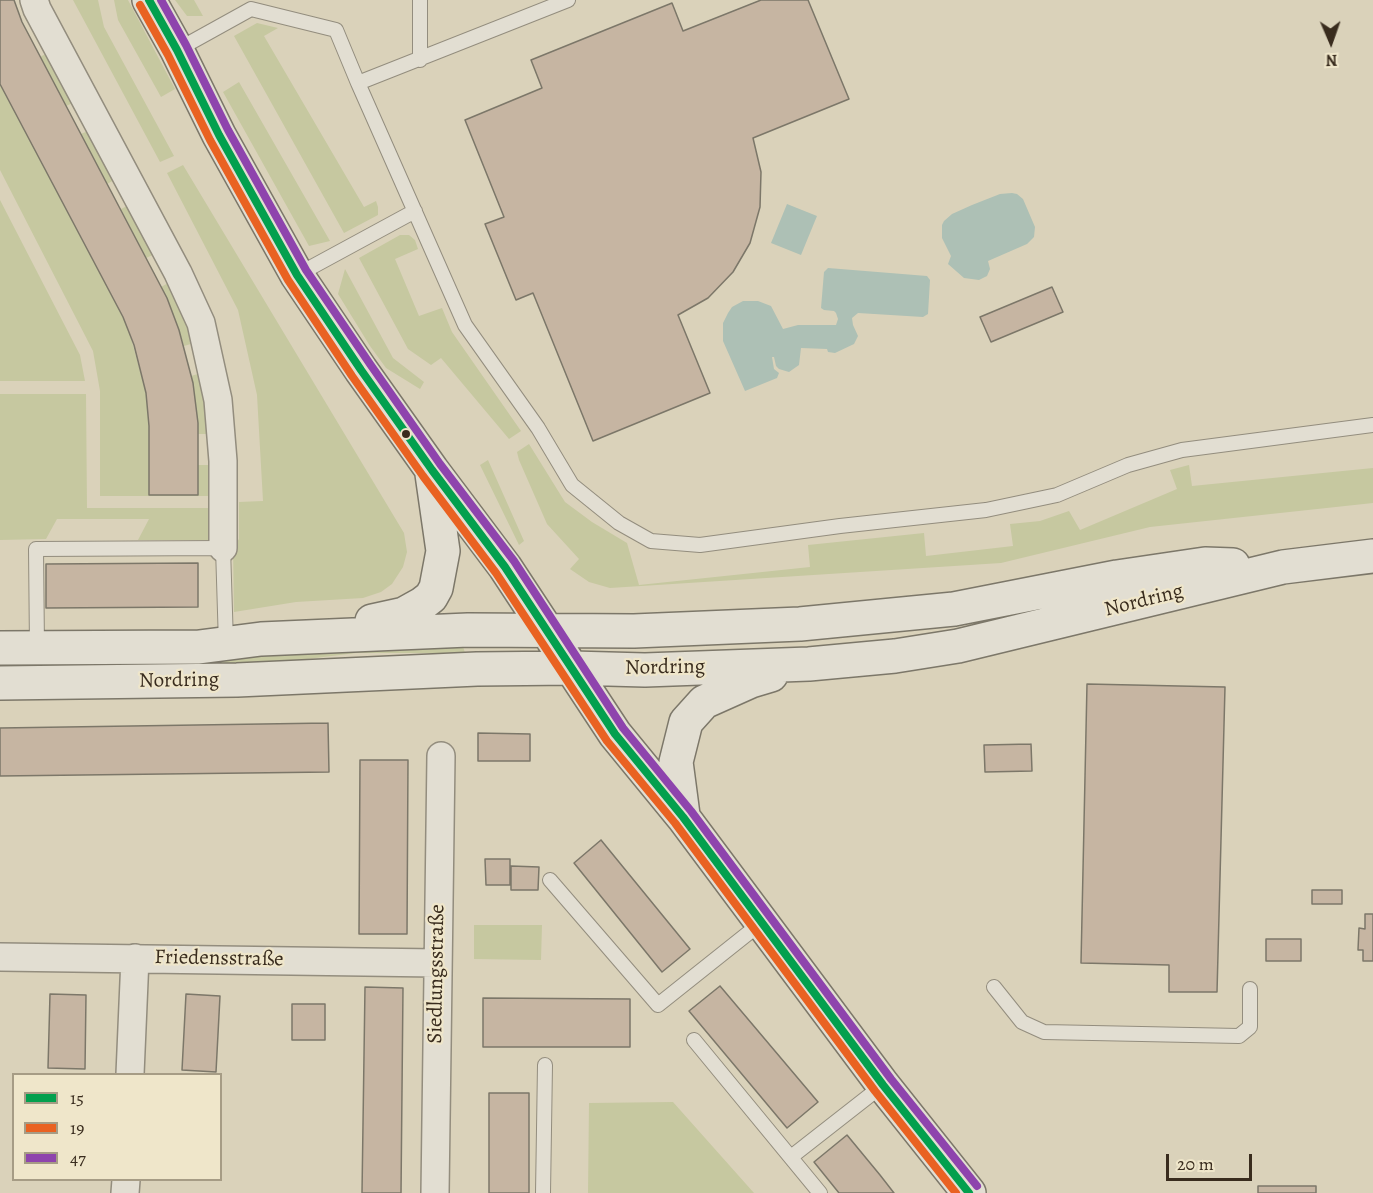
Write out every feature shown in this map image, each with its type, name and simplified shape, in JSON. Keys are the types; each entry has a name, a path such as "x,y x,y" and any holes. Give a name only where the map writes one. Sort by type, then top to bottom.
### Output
{"main road":[{"path":"149,0 177,50 219,135 297,275 432,470 505,567 615,734 683,817 883,1085 969,1193"},
{"path":"261,639 312,627 383,620 404,614 431,597 438,581 443,551 432,470"},
{"name":"Nordring","path":"0,682 237,680 477,669 645,670 809,664 895,656 958,646 1283,567 1373,556"},
{"name":"Nordring","path":"0,648 199,647 261,639 468,630 634,631 800,624 954,609 1117,577 1204,564 1283,567"},
{"path":"683,817 676,762 686,722 704,702 751,681 809,664"}],"street":[{"path":"34,0 201,323 218,400 223,461 223,548"},
{"name":"Siedlungsstraße","path":"435,1193 441,756"},
{"name":"Friedensstraße","path":"0,957 437,963"},
{"path":"130,1073 135,958"}],"lane":[{"path":"420,0 420,60"},
{"path":"358,84 568,0"},
{"path":"177,50 251,9 336,30 465,325 538,428 572,485 619,523 651,541 700,545 840,526 986,510 1057,495 1128,465 1182,450 1373,425"},
{"path":"297,275 415,212"},
{"path":"37,647 36,549 223,548 226,644"},
{"path":"550,880 658,1005 761,922"},
{"path":"994,987 1022,1022 1044,1032 1239,1036 1250,1027 1250,989"},
{"path":"694,1040 820,1193"},
{"path":"543,1193 545,1065"},
{"path":"791,1157 883,1085"}],"green space":[{"path":"73,0 98,0 104,27 174,156 160,162"},
{"path":"114,0 128,0 175,89 161,97 118,20"},
{"path":"175,0 194,0 203,16 187,16"},
{"path":"257,23 278,28 264,36 364,207 376,201 378,215 344,233 234,36"},
{"path":"49,52 75,102 66,106 40,57"},
{"path":"239,82 330,241 309,246 223,92"},
{"path":"0,84 129,331 146,393 149,426 149,495 198,465 209,465 209,496 100,496 100,391 93,351 0,170"},
{"path":"90,130 116,179 107,184 81,134"},
{"path":"183,165 404,533 407,552 403,567 392,584 381,592 363,598 296,602 234,612 233,548 239,539 239,502 263,501 257,395 238,310 167,173"},
{"path":"0,200 80,355 85,381 0,381"},
{"path":"129,205 155,254 146,258 121,209"},
{"path":"400,235 409,235 415,240 418,249 395,259 419,316 442,308 452,332 521,431 509,439 441,358 431,365 408,349 359,258"},
{"path":"345,269 393,358 424,382 420,389 386,368 370,346 338,294"},
{"path":"170,282 194,343 184,346 161,287"},
{"path":"201,373 208,434 198,434 191,376"},
{"path":"0,394 86,394 87,508 210,508 211,540 138,540 149,519 57,519 46,539 0,540"},
{"path":"529,444 565,502 627,543 639,585 810,567 808,545 924,533 926,556 1013,546 1010,524 1040,521 1069,511 1080,530 1177,489 1170,470 1189,465 1192,486 1373,468 1373,503 1150,527 1001,563 610,588 589,582 570,569 579,559 547,524 519,460 517,452"},
{"path":"488,460 524,541 519,545 480,465"},
{"path":"462,643 465,653 356,653 226,669 0,673 0,660 298,647"},
{"path":"474,925 542,925 541,960 474,959"},
{"path":"673,1102 754,1193 588,1193 589,1103"}],"shaded area":[{"path":"1012,193 1023,199 1035,227 1034,237 1027,244 988,261 990,269 987,276 979,280 964,278 948,264 951,256 942,238 944,221 952,214 972,205 1000,194"},
{"path":"787,204 817,216 801,255 771,243"},
{"path":"828,268 927,276 930,280 928,314 923,317 858,313 852,318 858,336 854,344 835,353 828,352 827,349 801,348 799,365 789,372 779,369 772,357 774,369 779,373 777,378 745,391 723,341 723,323 732,307 743,301 758,301 771,306 783,329 798,325 836,325 838,319 836,313 821,308 824,272"}],"building":[{"path":"0,0 14,0 22,22 167,298 179,330 193,383 198,423 198,495 149,495 149,426 146,393 134,345 123,317 0,84"},
{"path":"761,0 808,0 849,99 753,138 761,172 760,207 750,243 733,272 708,298 678,315 710,393 593,441 533,293 516,300 485,224 504,217 465,120 542,88 531,60 672,3 683,31"},
{"path":"1052,287 1063,312 991,342 980,317"},
{"path":"198,563 198,607 46,608 46,564"},
{"path":"1087,684 1225,687 1217,992 1169,992 1169,965 1081,963"},
{"path":"328,723 329,772 0,776 0,728"},
{"path":"478,733 530,734 530,761 478,761"},
{"path":"1031,744 1032,771 985,772 984,745"},
{"path":"360,760 408,760 407,934 359,934"},
{"path":"601,840 690,949 662,972 574,863"},
{"path":"485,859 510,859 510,885 486,885"},
{"path":"511,866 539,867 538,890 511,890"},
{"path":"1312,890 1342,890 1342,904 1312,904"},
{"path":"1365,914 1373,914 1373,961 1363,961 1363,950 1358,950 1359,928 1365,929"},
{"path":"1266,939 1301,939 1301,961 1266,961"},
{"path":"720,986 818,1102 787,1128 689,1011"},
{"path":"365,987 403,988 401,1193 362,1193"},
{"path":"50,994 86,995 85,1069 48,1068"},
{"path":"186,994 220,996 216,1072 182,1070"},
{"path":"483,998 630,999 630,1047 483,1047"},
{"path":"292,1004 325,1004 325,1040 292,1040"},
{"path":"489,1093 529,1093 529,1193 489,1193"},
{"path":"847,1135 894,1193 839,1193 814,1162"},
{"path":"1258,1186 1316,1186 1316,1193 1258,1193"}],"transit line":[{"name":"15","path":"149,0 177,50 219,135 297,275 361,370 505,567 615,734 683,817 883,1085 969,1193"},
{"name":"47","path":"161,0 228,130 306,270 370,364 440,464 514,561 623,728 691,811 891,1079 977,1186"},
{"name":"19","path":"140,5 168,55 210,140 288,280 352,376 496,573 607,741 675,823 875,1091 956,1193"}]}
